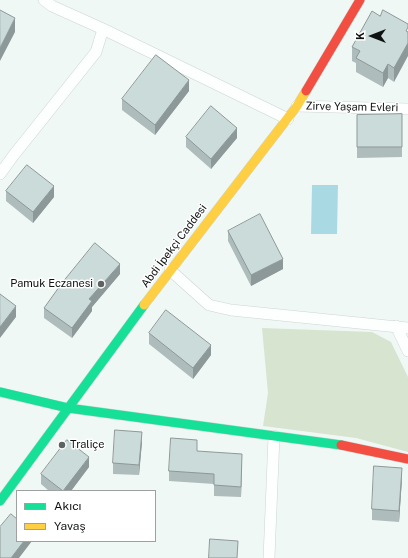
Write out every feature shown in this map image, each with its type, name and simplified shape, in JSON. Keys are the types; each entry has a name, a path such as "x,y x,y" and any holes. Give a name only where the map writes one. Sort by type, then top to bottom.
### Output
{"main road":[{"name":"Abdi İpekçi Caddesi","path":"0,501 170,270 288,119 360,0"},
{"path":"0,392 68,408 351,446 408,459"}],"street":[{"path":"44,0 52,6 103,28 288,119"},
{"path":"1,173 12,156 96,52 103,28"},
{"name":"Zirve Yaşam Evleri","path":"297,106 408,109"},
{"path":"170,270 209,305 224,308 408,328"},
{"path":"396,326 408,351"},
{"path":"269,558 274,436"}],"green space":[{"path":"262,328 372,332 391,342 408,377 408,452 356,438 263,426 268,393"}],"water":[{"path":"312,185 338,185 337,234 311,234"}],"building":[{"path":"0,10 15,18 0,48"},
{"path":"383,10 408,24 406,31 408,32 408,43 394,68 388,64 383,73 356,58 360,51 352,47 372,11 380,16"},
{"path":"156,55 189,80 155,125 122,99"},
{"path":"211,106 237,128 211,159 186,137"},
{"path":"402,114 402,147 357,147 357,115"},
{"path":"27,165 54,186 33,212 6,191"},
{"path":"260,214 283,259 251,275 228,231"},
{"path":"95,243 120,264 89,299 92,301 72,328 44,308 62,283"},
{"path":"0,294 16,306 0,327"},
{"path":"166,310 211,345 193,368 149,333"},
{"path":"115,430 142,432 139,465 113,463"},
{"path":"171,438 197,440 197,451 242,454 241,487 214,485 214,474 169,471"},
{"path":"67,440 89,457 64,490 41,474"},
{"path":"374,466 402,468 399,511 372,509"},
{"path":"11,514 16,518 16,542 23,542 11,558 0,558 0,527"},
{"path":"210,539 238,541 237,558 209,558"}],"traffic: fast":[{"path":"0,501 144,305"},
{"path":"0,392 68,408 341,445"}],"traffic: slow":[{"path":"144,305 297,106 306,91"}],"traffic: jam":[{"path":"306,91 360,0"},
{"path":"341,445 408,459"}],"place":[{"name":"Pamuk Eczanesi","path":"101,284"},
{"name":"Traliçe","path":"62,445"}]}
